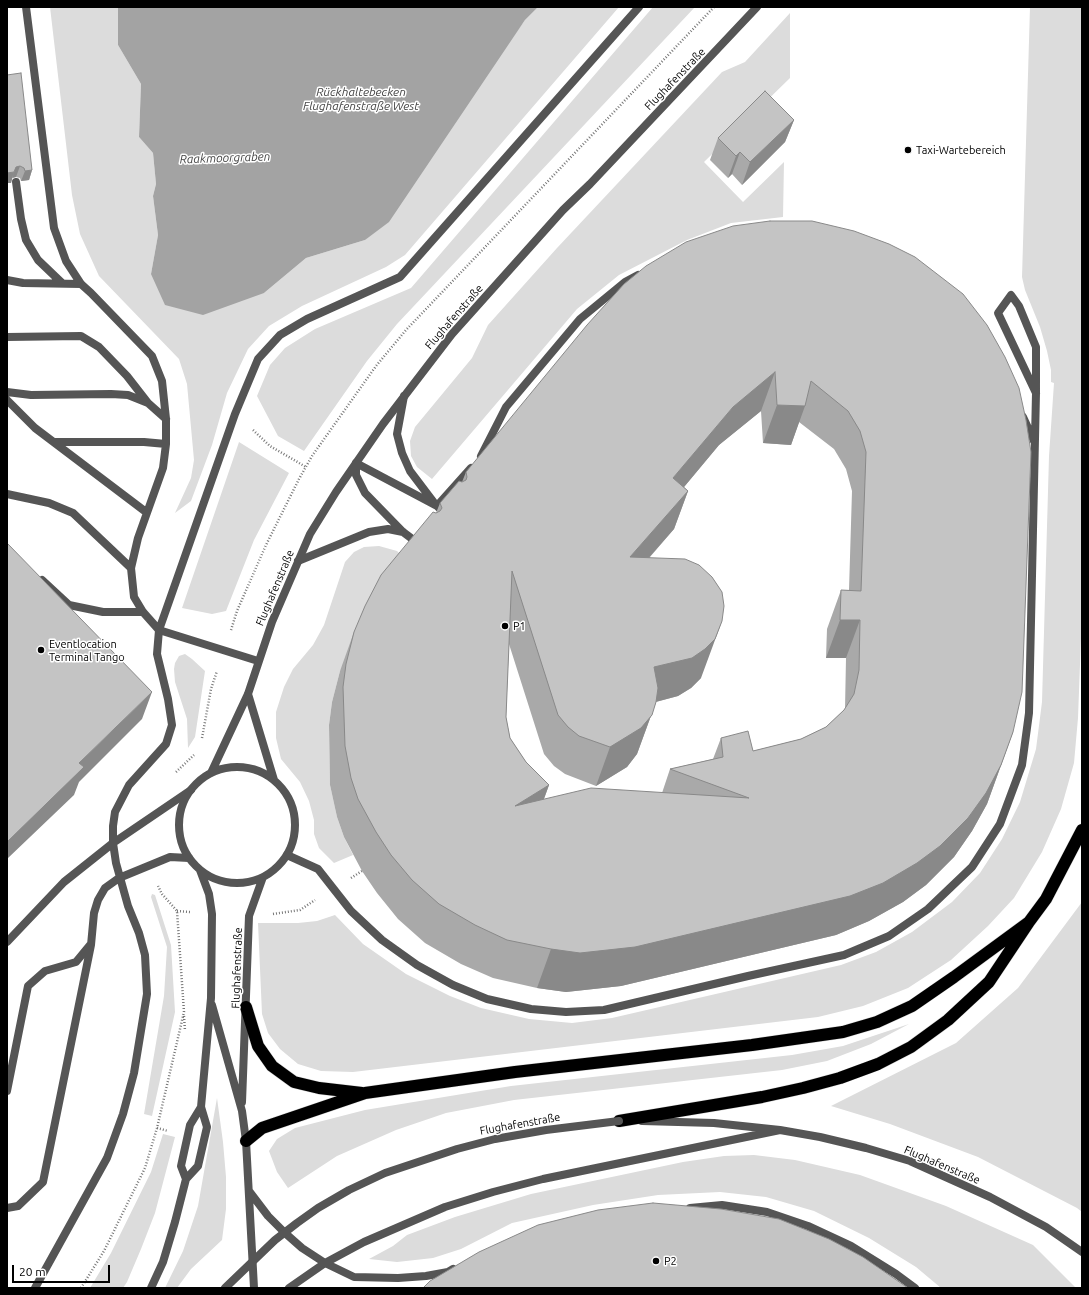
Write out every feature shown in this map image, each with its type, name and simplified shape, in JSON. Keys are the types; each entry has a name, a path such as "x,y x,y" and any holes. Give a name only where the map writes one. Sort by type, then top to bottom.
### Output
{"highway":[{"path":"619,1121 762,1097 802,1088 840,1078 878,1064 912,1047 954,1016 989,982 1046,899 1082,830"},
{"path":"246,1141 262,1128 365,1093 515,1072 752,1045 843,1032 877,1022 912,1006 1029,922"},
{"path":"246,1007 258,1046 272,1066 294,1082 319,1088 365,1093"}],"street":[{"path":"26,7 54,228 66,260 80,284 91,293 152,356 162,380 166,419 166,444 162,468 146,512 131,568 134,597 143,612 159,630 258,662"},
{"path":"35,1288 107,1158 123,1114 134,1073 147,994 145,955 139,933 119,878 113,843 115,812 130,785 166,744 172,725 168,699 157,654 159,630 234,414 258,359 280,335 307,319 400,277 639,7"},
{"name":"Flughafenstraße","path":"211,773 248,694 272,622 310,534 336,492 383,424 452,334 563,210 590,184 757,7"},
{"path":"16,182 21,219 26,240 38,260 62,283"},
{"path":"437,506 484,453 506,407 580,320 624,282 644,272"},
{"path":"7,280 23,283 80,284"},
{"path":"287,855 318,869 351,911 382,940 417,965 453,985 487,999 531,1009 566,1012 604,1010 844,955 889,936 928,909 972,867 1000,824 1022,765 1030,713 1036,393 1036,347 1019,306 1011,295 998,313 1036,393"},
{"path":"7,337 81,336 99,347 126,376 148,403 166,419"},
{"path":"7,392 31,395 128,395 148,403"},
{"path":"404,396 397,434 402,453 410,471 437,506"},
{"path":"7,400 35,428 146,512"},
{"path":"1018,407 1035,442"},
{"path":"54,442 144,442 166,444"},
{"path":"422,546 403,532 364,493 356,475 356,464 437,506 448,515"},
{"path":"7,494 49,503 73,513 131,568"},
{"path":"298,561 369,532 388,530 403,532"},
{"path":"35,573 69,605 102,612 143,612"},
{"name":"Flughafenstraße","path":"248,694 274,780"},
{"name":"Flughafenstraße","path":"237,767 263,773 274,780 284,790 294,815 295,828 293,842 287,855 277,867 263,877 248,882 231,883 215,879 200,870 189,858 179,831 180,817 184,803 191,790 211,773 237,767"},
{"path":"7,942 64,882 113,843 191,790"},
{"path":"7,1208 18,1206 43,1182 91,945 94,913 98,900 106,888 119,878 170,857 189,858"},
{"name":"Flughafenstraße","path":"151,1288 163,1262 176,1222 186,1179 198,1166 207,1127 201,1107 210,998 212,914 209,894 200,870"},
{"name":"Flughafenstraße","path":"242,1111 249,916 263,877"},
{"path":"7,1091 28,986 45,971 76,962 91,945"},
{"name":"Flughafenstraße","path":"210,998 242,1111 246,1141 254,1288"},
{"name":"Flughafenstraße","path":"186,1179 181,1166 190,1125 201,1107"},
{"name":"Flughafenstraße","path":"224,1288 275,1240 297,1223 318,1208 349,1190 385,1173 457,1149 495,1139 546,1130 619,1121 714,1123 780,1130 820,1137 866,1148 910,1161 990,1197 1046,1227 1082,1252"},
{"name":"Flughafenstraße","path":"289,1288 325,1263 364,1242 407,1222 445,1207 493,1192 544,1179 780,1130"},
{"path":"249,1191 268,1216 302,1248 325,1263 354,1277 398,1278 448,1272 461,1265"},
{"path":"683,1208 722,1205 767,1212 808,1226 851,1246 896,1274 915,1288"}],"path":[{"path":"234,414 270,446 306,467"}],"shaded area":[{"path":"50,7 118,7 118,45 141,84 139,137 153,153 156,184 153,196 158,235 151,274 264,293 306,258 365,240 525,20 538,7 619,7 405,255 386,267 302,306 269,326 248,349 227,393 212,445 191,501 175,513 191,478 194,460 187,384 179,359 99,276 80,234 72,195"},
{"path":"653,7 695,7 397,324 367,361 304,451 278,436 257,396 270,365 285,348 315,329 411,288"},
{"path":"1030,7 1082,7 1082,611 1078,718 1074,763 1061,809 1042,852 1014,898 988,926 951,960 908,988 863,1006 818,1017 353,1072 321,1071 298,1064 280,1049 268,1033 262,1014 258,923 298,923 317,921 335,915 363,944 406,974 450,996 481,1008 529,1019 572,1023 612,1018 841,965 876,952 912,932 952,902 980,873 1002,839 1020,802 1036,749 1042,702 1049,456 1054,383 1051,382 1051,370 1040,327 1025,290 1022,277"},
{"path":"790,13 790,78 704,162 743,202 784,162 783,217 731,223 687,240 619,275 577,309 432,479 417,467 411,456 410,441 415,427 472,358 488,325 557,248 722,72 745,62"},
{"path":"239,442 289,473 254,540 226,611 212,614 182,608"},
{"path":"379,546 397,551 410,563 340,671 332,702 329,725 330,785 337,817 344,837 353,855 334,863 319,848 314,834 314,820 309,801 300,782 281,759 276,738 276,712 284,687 293,669 313,645 324,625 345,562 354,552 364,547"},
{"path":"185,654 205,671 195,737 188,748 187,719 175,682 174,669 175,663 179,656"},
{"path":"152,894 155,895 171,945 175,1012 152,1116 144,1114 164,996 167,947 151,897"},
{"path":"1082,902 1082,1212 978,1157 890,1124 831,1106 956,1043 1018,988"},
{"path":"909,1024 871,1044 827,1061 782,1070 514,1100 446,1113 396,1130 337,1156 288,1188 277,1172 269,1151 277,1139 295,1128 365,1110 511,1086 792,1055 843,1046"},
{"path":"217,1098 226,1177 226,1209 222,1240 191,1269 177,1288 165,1288 183,1251 198,1206"},
{"path":"163,1134 175,1137 155,1213 127,1282 123,1288 90,1288 111,1253 151,1172"},
{"path":"754,1155 795,1160 860,1175 946,1206 1033,1245 1076,1288 941,1288 916,1267 869,1238 814,1211 766,1197 720,1192 658,1195 593,1205 512,1223 461,1249 433,1258 397,1262 369,1259 393,1246 407,1235 455,1217 531,1194 683,1162 724,1156"}],"water":[{"name":"Rückhaltebecken Flughafenstraße West","path":"118,7 538,7 525,20 389,222 365,240 306,258 264,293 203,315 165,305 151,274 158,235 153,196 156,184 153,153 139,137 141,84 118,45"}],"building":[{"path":"21,73 32,170 25,171 24,168 20,166 16,167 14,172 7,173 7,75"},
{"path":"765,91 794,120 750,162 740,152 736,156 718,138"},
{"name":"P1","path":"770,221 812,221 854,231 889,244 915,257 963,294 987,325 1005,357 1019,388 1031,452 1022,692 1013,732 1001,765 986,793 968,818 940,846 917,863 883,883 850,896 635,947 580,953 507,940 475,925 439,904 412,880 391,855 376,832 358,799 351,778 345,746 343,687 346,664 354,632 381,575 433,512 436,513 440,511 442,508 440,503 459,481 462,482 466,480 466,472 587,325 624,284 646,266 686,242 733,226","holes":["775,372 777,405 805,406 811,381 848,411 860,431 866,452 861,591 841,590 840,620 860,620 859,670 854,694 844,710 826,727 801,739 753,751 748,731 721,738 723,757 670,769 749,798 591,788 515,806 549,785 526,762 510,738 506,717 512,571 558,715 568,727 579,736 610,747 641,728 652,715 656,702 658,688 654,667 692,658 705,649 715,639 722,621 724,606 722,592 712,577 699,565 685,559 630,557 688,491 673,478 733,407"]},
{"name":"Eventlocation Terminal Tango","path":"7,543 152,692 79,763 84,767 7,842"},
{"path":"653,1203 721,1209 779,1219 829,1239 863,1257 908,1288 423,1288 430,1281 479,1252 538,1225 598,1210"}],"place":[{"name":"Taxi-Wartebereich","path":"908,150"},
{"name":"P1","path":"505,626"},
{"name":"Eventlocation Terminal Tango","path":"41,650"},
{"name":"P2","path":"656,1261"}],"water label":[{"name":"Raakmoorgraben","path":"225,158"}]}
